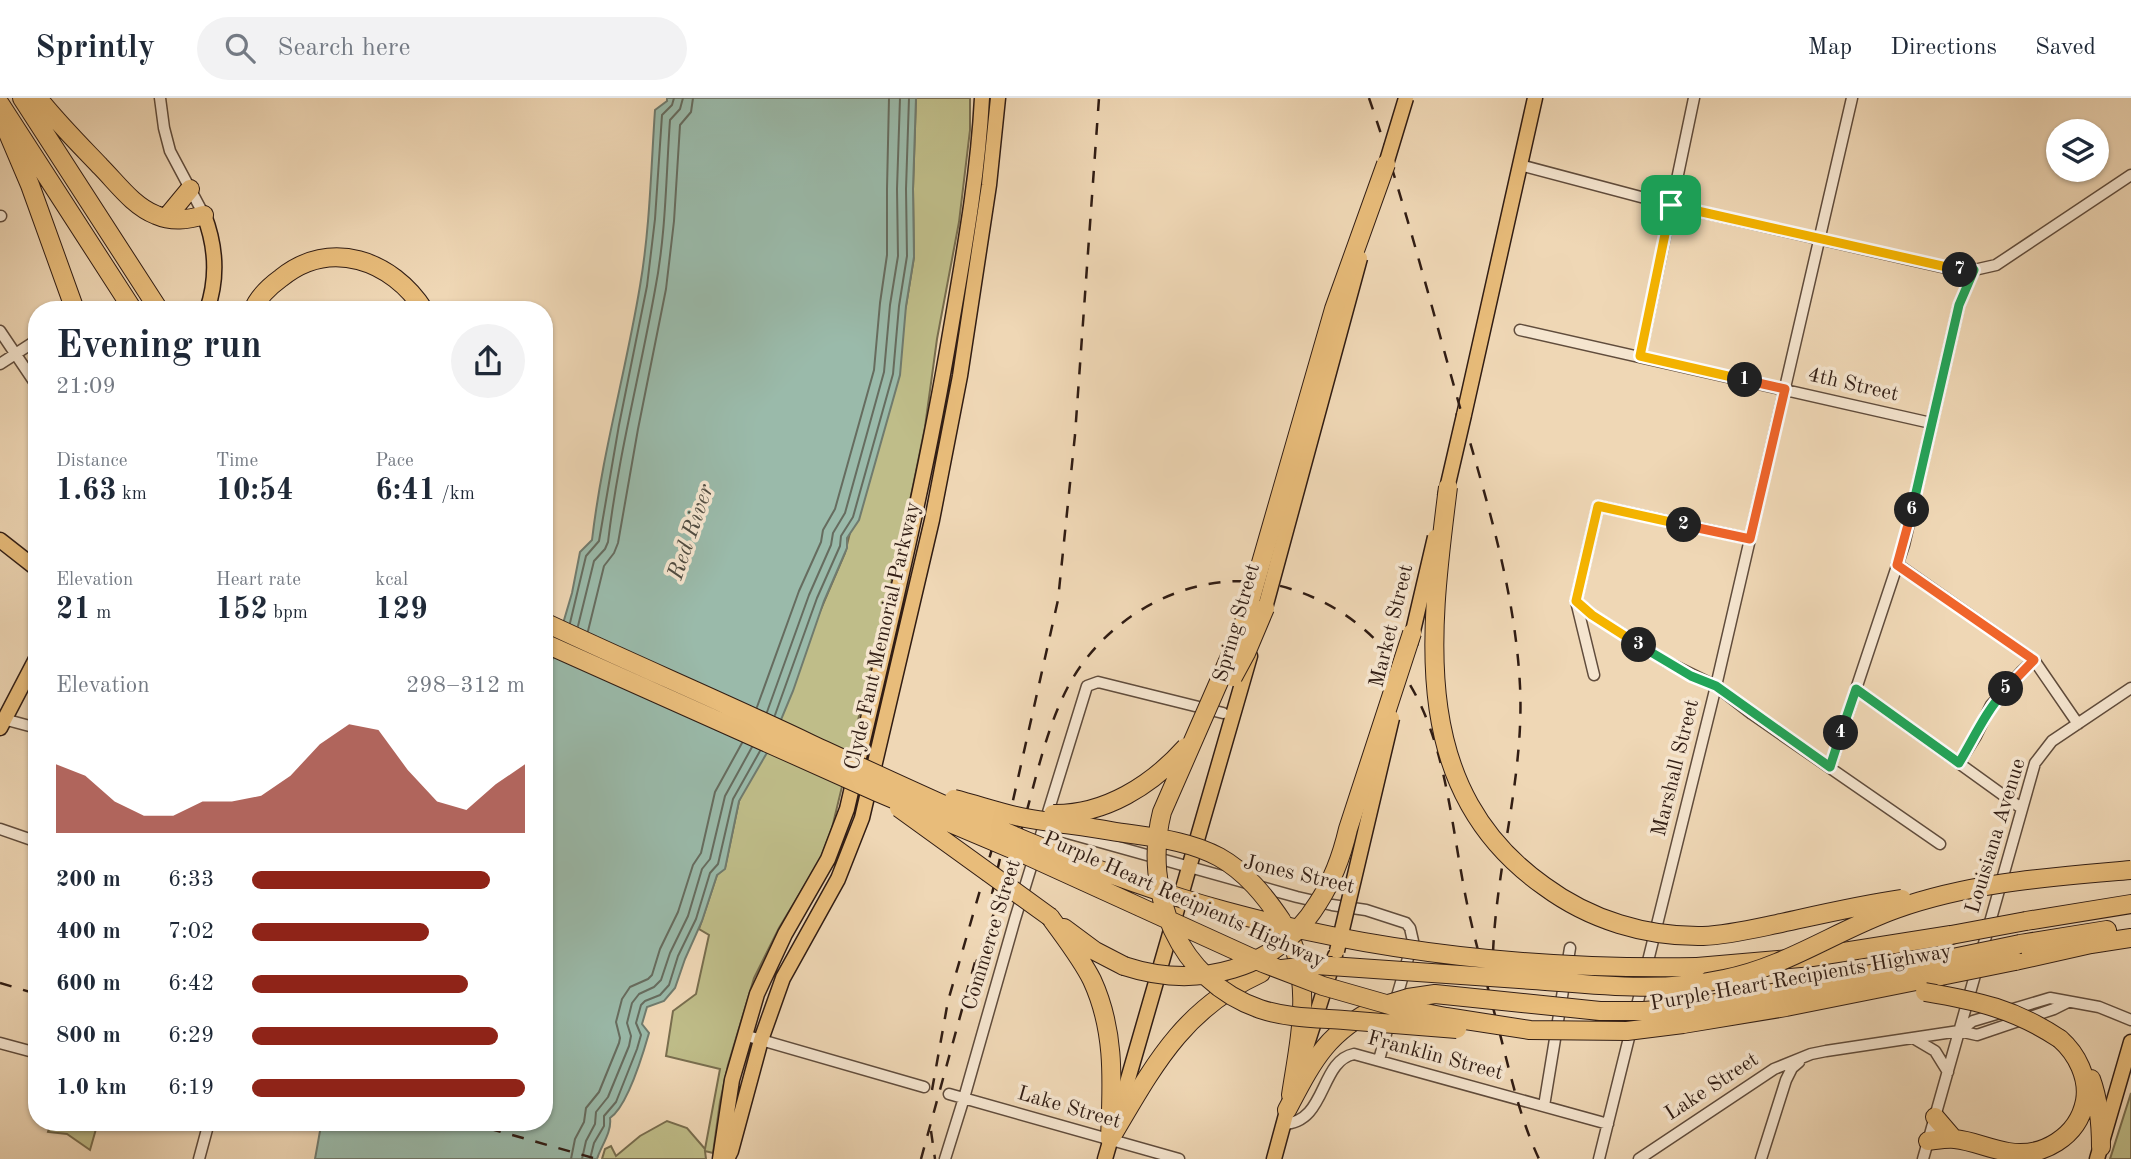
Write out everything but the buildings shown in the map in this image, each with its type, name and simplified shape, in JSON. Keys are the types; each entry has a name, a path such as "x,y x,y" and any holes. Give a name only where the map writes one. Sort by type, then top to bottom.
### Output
{"highway":[{"path":"22,98 153,301"},
{"path":"38,98 130,198 151,213 166,218 187,219 204,215"},
{"path":"0,104 127,301"},
{"path":"0,114 30,185 72,301"},
{"path":"1386,164 1334,309 1242,629 1162,812 1156,851 1159,892 1169,923 1195,964 1228,993 1259,1009 1296,1017 1502,1031 1530,1030"},
{"path":"166,218 190,189"},
{"path":"257,301 289,271 309,262 328,258 354,258 374,264 411,290 418,301"},
{"path":"1448,487 1436,579 1433,632 1441,727 1449,759 1473,811 1492,837 1525,872 1558,896 1587,912 1618,924 1677,935 1726,934 1873,904 1933,898"},
{"path":"990,808 1067,814 1114,802 1147,782 1177,757 1214,711 1246,653 1265,608"},
{"name":"Purple Heart Recipients Highway","path":"553,626 1028,856 1263,963 1349,994 1446,1017 1530,1030 1627,1031 1684,1016 1729,1018 1942,968 2017,952 2091,944 2127,933"},
{"path":"882,785 1095,951 1124,966 1156,975 1208,976 1252,961 1282,943 1317,905 1341,856 1412,634"},
{"name":"Purple Heart Recipients Highway","path":"553,648 882,785 1110,874 1222,910 1301,930 1423,951 1505,961 1601,967 1697,967 1812,957 2131,904"},
{"path":"882,785 1016,816 1177,841 1220,858 1253,884 1282,921 1298,956 1302,984 1301,1030 1287,1109"},
{"path":"1110,1139 1170,1043 1207,1005 1261,973 1316,965 1645,988 1701,984 1745,975 1773,965 1874,918 1966,889 2009,881 2131,870"},
{"path":"1050,917 1091,979 1107,1022 1113,1070 1110,1139"},
{"path":"1287,1109 1312,1065 1337,1033 1378,1007 1408,998 1435,994 1600,1012 1684,1016 1726,1002 1942,968"},
{"path":"1810,1001 1925,992 1978,1001 2011,1012 2064,1042 2081,1062 2092,1081 2099,1116 2099,1153"},
{"path":"1928,1141 1953,1138 2020,1153 2041,1150 2060,1140 2078,1121 2085,1100 2082,1070 2064,1042"},
{"path":"1935,1117 1953,1138"}],"main road":[{"name":"Clyde Fant Memorial Parkway","path":"720,1159 732,1080 757,994 770,963 828,859 847,809 939,404 974,193 982,98"},
{"name":"Clyde Fant Memorial Parkway","path":"727,1159 761,1040 783,978 838,879 862,817 932,520 961,376 989,185 998,98"},
{"name":"Spring Street","path":"1105,1159 1265,608 1406,98"},
{"name":"Market Street","path":"1274,1159 1337,951 1448,487 1535,98"},
{"path":"204,215 214,260 213,290 210,301"},
{"path":"0,540 28,562"},
{"path":"1,722 28,673"},
{"path":"2099,1153 2131,1042"}],"street":[{"path":"160,98 167,143 204,215"},
{"path":"1640,356 1694,98"},
{"name":"Marshall Street","path":"1599,1159 1716,686 1852,98"},
{"path":"1520,165 1671,205 1946,268 1974,270 1996,265 2008,258 2131,175"},
{"path":"1830,767 1908,530 1959,305 1974,270"},
{"name":"4th Street","path":"1520,330 1931,423"},
{"path":"0,331 28,373"},
{"path":"0,364 28,346"},
{"path":"1594,675 1576,601 1598,506 1750,539"},
{"path":"1897,565 2034,660 2078,724"},
{"path":"1576,601 1592,615 1667,662 1716,686 1940,844"},
{"path":"1959,763 1991,705 2034,660"},
{"name":"Commerce Street","path":"945,1159 1085,691 1090,684 1098,682 1223,713"},
{"name":"Louisiana Avenue","path":"1923,1159 2030,776 2043,751 2052,741 2131,688"},
{"path":"1856,689 2021,808"},
{"path":"1,722 28,726"},
{"name":"Jones Street","path":"1045,827 1297,897 1366,910 1406,923 1413,941 1378,1060"},
{"path":"0,829 28,838"},
{"path":"1545,1106 1570,948"},
{"name":"Lake Street","path":"1639,1159 1774,1069 1811,1054 1959,1031 1977,1035 2068,1002 2098,1007 2131,1020"},
{"path":"744,1035 924,1087"},
{"path":"1913,1038 1935,1051 1948,1072"},
{"path":"0,1043 28,1051"},
{"name":"Franklin Street","path":"1287,1109 1290,1123 1305,1117 1342,1059 1354,1054 1608,1124"},
{"path":"1761,1159 1788,1074 1798,1062 1811,1054"},
{"name":"Lake Street","path":"949,1094 1179,1159"},
{"path":"199,1159 207,1131"}],"shaded area":[{"path":"916,98 970,98 970,130 959,222 937,339 925,427 904,530 832,828 820,860 779,928 754,978 728,1065 713,1153 705,1151 706,1159 602,1159 605,1149 611,1146 616,1156 640,1136 667,1121 687,1128 705,1149 720,1069 666,1056 673,1011 696,994 709,935 699,929 717,875 725,868 739,801 845,553 906,306 914,257"},
{"path":"2131,1093 2131,1159 2110,1159"},
{"path":"95,1131 90,1150 67,1134 48,1132"}],"water":[{"name":"Red River","path":"667,98 916,98 914,257 906,306 900,375 859,520 847,538 847,548 824,601 793,691 768,751 739,801 725,869 717,875 675,988 664,1001 647,1007 642,1024 649,1033 643,1053 623,1103 610,1118 608,1134 597,1159 315,1159 320,1131 553,1131 553,657 572,593 580,552 592,540 643,264 655,110 667,101"}],"railway":[{"path":"992,894 1058,600 1075,435 1099,98"},
{"path":"1369,98 1404,210 1487,504 1512,612 1520,686 1520,724 1513,799 1496,911 1493,986"},
{"path":"973,971 1012,859 1055,716 1070,683 1089,656 1111,632 1138,612 1167,597 1198,586 1230,581 1262,583 1294,590 1318,600 1360,626 1395,662 1420,704 1441,764 1469,913 1510,1073 1525,1125 1539,1159"},
{"path":"932,1090 948,1001 996,835"},
{"path":"921,1159 975,962"},
{"path":"0,983 28,991"},
{"path":"498,1131 597,1159"},
{"path":"931,1131 935,1159"}],"route":[{"path":"1671,205 1946,268 1974,270 1959,305 1908,530 1897,565 2034,660 1991,705 1959,763 1856,689 1830,767 1716,686 1667,662 1592,615 1576,601 1598,506 1750,539 1785,389 1640,356 1671,205"}]}
